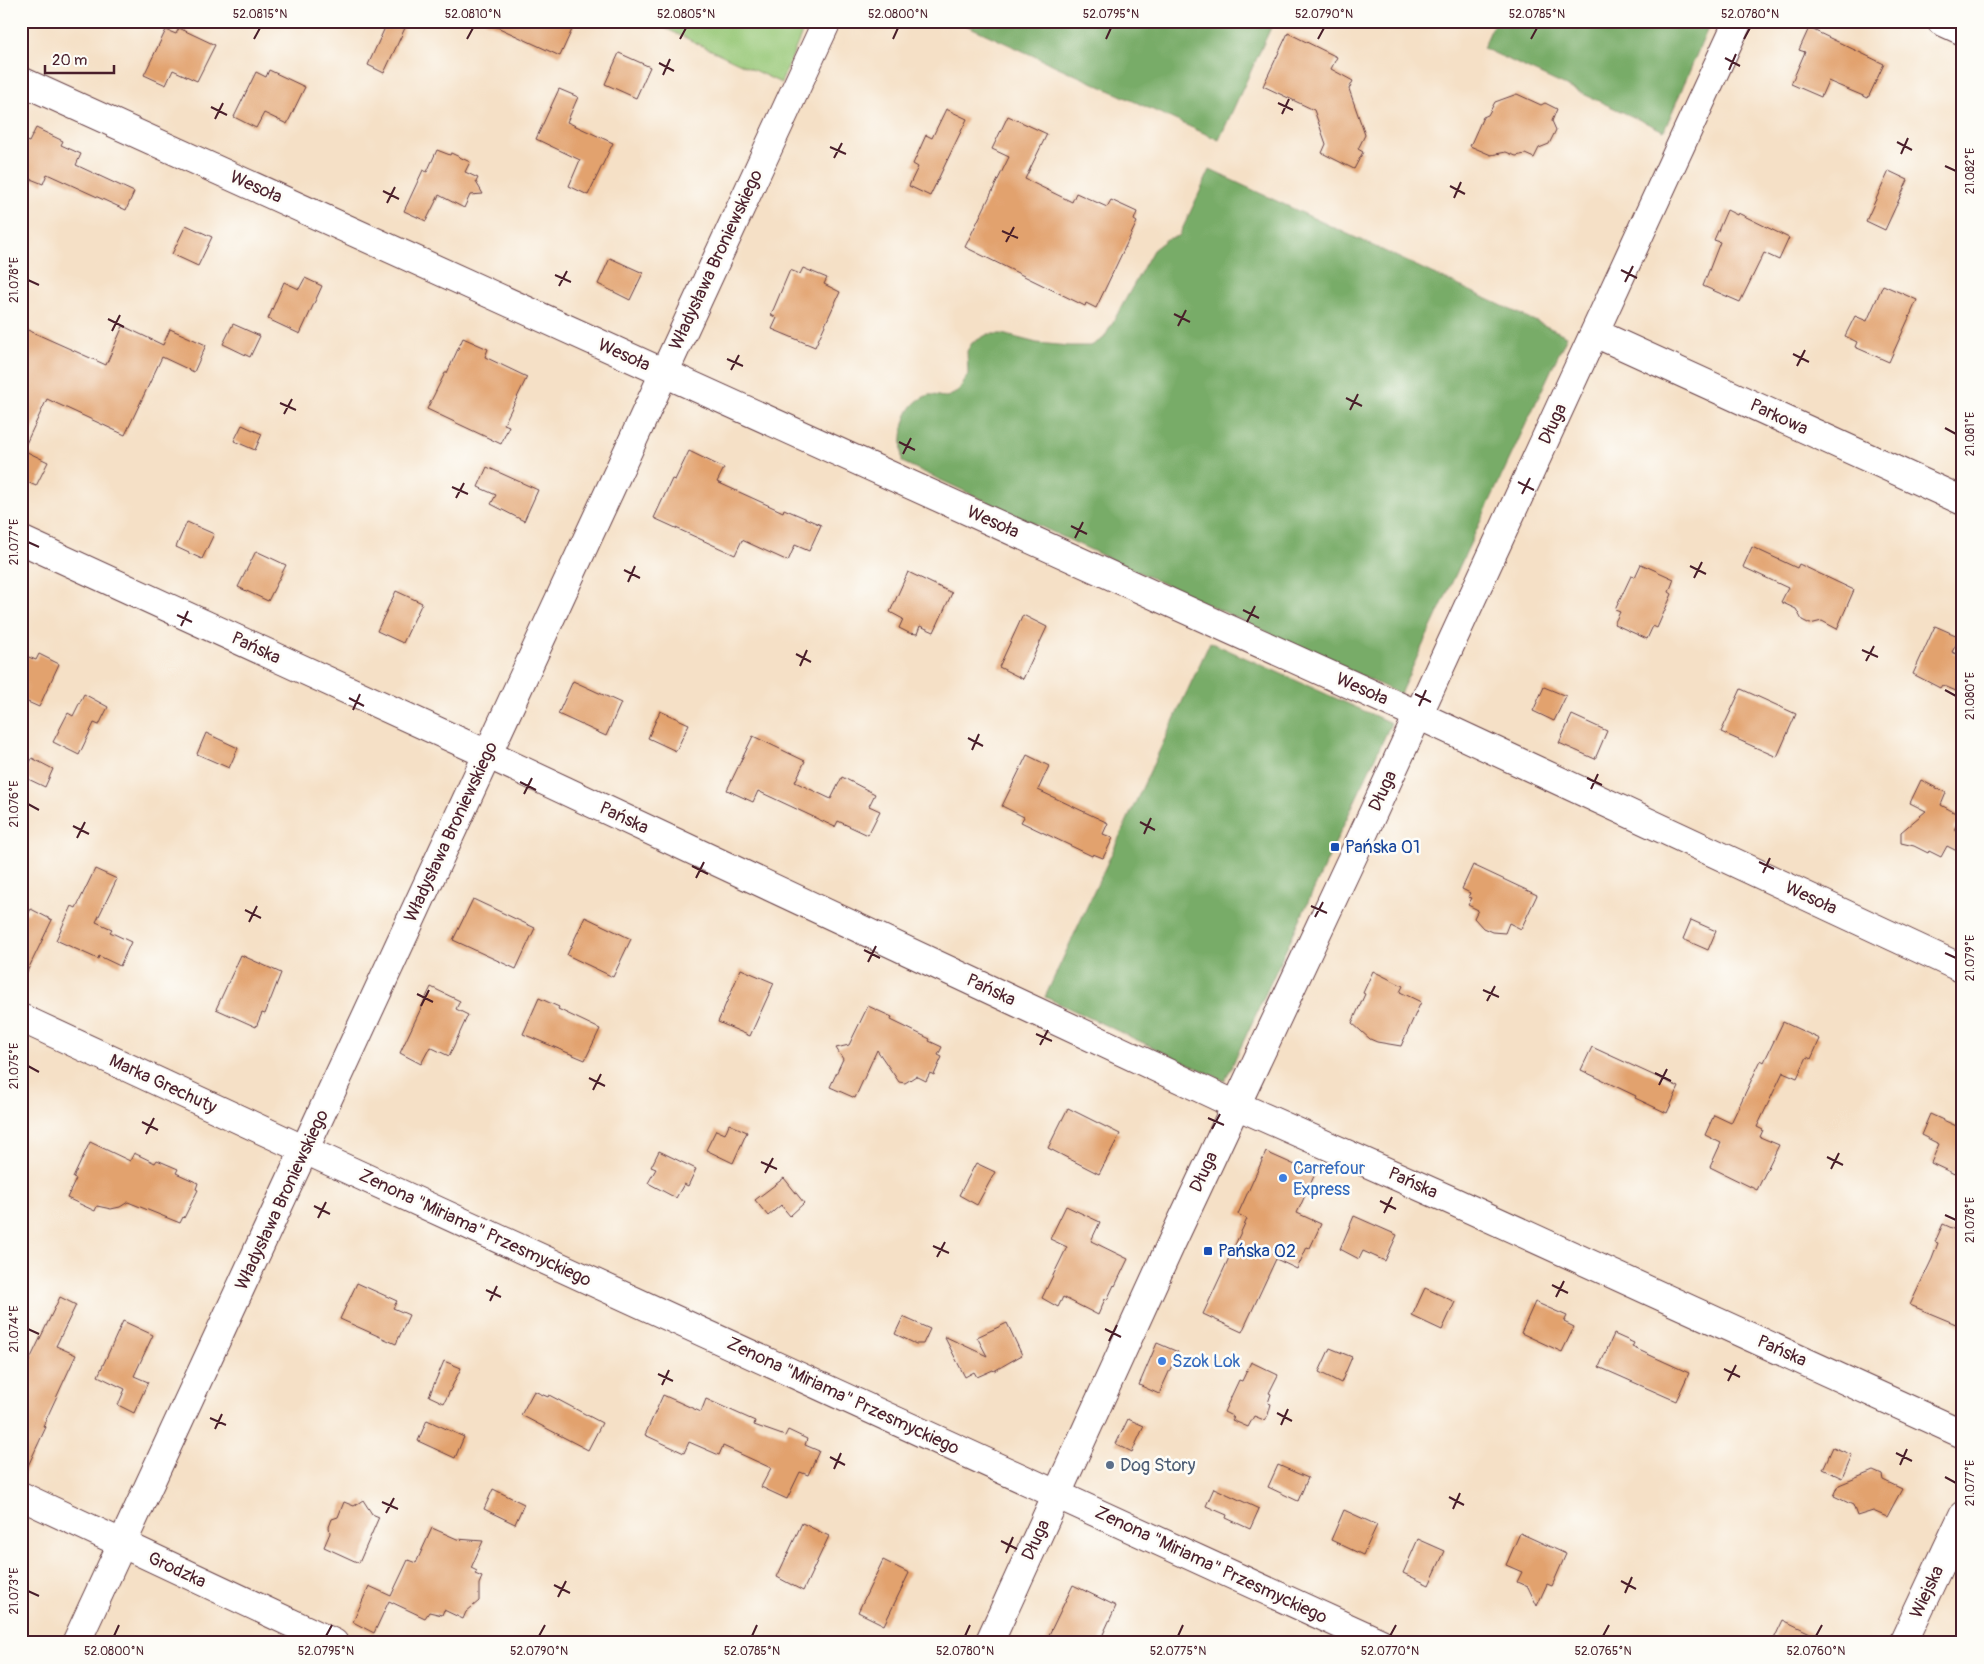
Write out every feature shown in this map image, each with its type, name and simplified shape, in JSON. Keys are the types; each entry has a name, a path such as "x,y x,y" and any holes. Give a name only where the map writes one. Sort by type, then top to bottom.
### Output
{"street":[{"name":"Władysława Broniewskiego","path":"76,1643 827,21"},
{"name":"Długa","path":"988,1643 1738,21"},
{"path":"1941,21 1963,31"},
{"name":"Wesoła","path":"21,81 1418,715 1963,969"},
{"name":"Parkowa","path":"1595,333 1963,501"},
{"name":"Pańska","path":"21,540 487,754 1236,1105 1440,1195 1963,1434"},
{"name":"Marka Grechuty","path":"21,1018 305,1150"},
{"name":"Zenona \"Miriama\" Przesmyckiego","path":"305,1150 1381,1643"},
{"name":"Grodzka","path":"21,1496 334,1643"},
{"name":"Wiejska","path":"1903,1643 1963,1515"}],"green space":[{"path":"650,21 807,21 781,83"},
{"path":"957,21 1274,21 1219,140"},
{"path":"1495,21 1711,21 1664,131 1483,48"},
{"path":"1210,170 1567,336 1400,694 902,462 902,433 907,414 919,399 929,395 947,397 959,391 968,374 967,351 972,343 988,334 1002,334 1037,343 1069,346 1091,346 1104,338 1153,250 1167,239 1179,236"},
{"path":"1210,642 1391,723 1225,1081 1045,997"}],"building":[{"path":"388,21 405,28 384,73 368,65"},
{"path":"484,21 576,21 560,56"},
{"path":"179,28 215,45 197,81 173,70 166,85 144,75 166,30 176,34"},
{"path":"1809,28 1884,64 1868,98 1828,81 1821,97 1791,84 1805,52 1799,50"},
{"path":"1288,33 1337,57 1331,69 1353,81 1349,89 1365,135 1358,149 1363,152 1354,169 1322,153 1326,144 1314,110 1263,86"},
{"path":"619,53 650,67 636,98 605,84"},
{"path":"269,70 305,87 287,124 264,113 256,128 234,117 256,72 266,77"},
{"path":"559,89 578,97 567,122 613,143 588,195 569,186 580,160 536,139"},
{"path":"1517,94 1541,105 1545,103 1557,109 1552,121 1556,130 1549,144 1539,148 1534,158 1525,154 1516,156 1506,152 1491,155 1470,146 1483,117 1488,115 1495,102"},
{"path":"946,109 967,119 930,196 909,186 918,167 913,164 926,135 932,138"},
{"path":"1008,116 1047,134 1025,179 1072,202 1076,193 1107,207 1111,200 1137,212 1134,220 1137,222 1096,308 1086,303 1085,306 965,247 1009,157 992,149"},
{"path":"36,128 63,141 61,145 81,154 76,165 134,192 126,210 47,174 43,184 21,175 21,139 29,142"},
{"path":"437,150 450,155 451,153 470,162 465,172 478,178 476,182 483,194 470,195 464,208 439,195 426,221 404,211 423,170 427,172"},
{"path":"1889,171 1908,180 1885,230 1866,221"},
{"path":"1727,210 1737,215 1738,213 1789,238 1779,260 1764,253 1740,302 1703,286 1720,242 1714,240"},
{"path":"186,225 212,237 198,266 172,254"},
{"path":"610,258 643,273 630,300 598,284"},
{"path":"803,268 827,278 824,284 840,292 815,347 772,329 777,318 771,315 790,270 800,274"},
{"path":"305,278 322,286 300,334 268,319 284,282 299,289"},
{"path":"1883,285 1917,300 1889,362 1855,347 1857,342 1845,336 1855,316 1867,321"},
{"path":"233,324 260,336 250,357 223,344"},
{"path":"123,326 163,345 170,329 206,345 194,372 162,357 125,435 47,399 23,450 48,462 36,486 21,479 21,327 106,365"},
{"path":"463,338 488,349 485,357 527,377 504,424 509,426 501,444 427,409 445,373 447,373"},
{"path":"242,425 262,434 255,450 234,441"},
{"path":"689,451 724,468 717,482 783,512 784,509 821,525 809,551 795,545 788,561 742,540 735,555 654,518 672,479 675,480"},
{"path":"487,467 538,490 524,521 491,504 496,495 478,487"},
{"path":"187,522 214,534 202,559 176,547"},
{"path":"1752,547 1797,568 1799,564 1854,590 1837,629 1822,621 1810,624 1802,620 1796,609 1781,602 1788,588 1743,567"},
{"path":"256,551 286,565 268,601 238,587"},
{"path":"1641,564 1674,579 1669,592 1672,594 1657,628 1653,626 1647,639 1614,624 1620,612 1615,610 1631,576 1635,577"},
{"path":"908,572 952,593 934,632 920,626 917,634 909,633 899,628 903,619 890,612"},
{"path":"396,591 422,603 403,643 377,631"},
{"path":"1023,615 1047,627 1023,679 999,667"},
{"path":"1935,626 1960,637 1952,652 1963,657 1963,694 1942,685 1940,688 1913,674"},
{"path":"21,654 36,660 39,654 59,664 39,707 21,699"},
{"path":"573,681 621,703 606,736 558,714"},
{"path":"1544,687 1566,696 1554,721 1533,711"},
{"path":"1741,689 1796,714 1777,757 1721,732"},
{"path":"84,694 108,707 99,725 94,723 79,755 53,742 68,713 73,716"},
{"path":"660,711 689,724 676,751 648,738"},
{"path":"1572,715 1607,731 1595,759 1559,743"},
{"path":"206,733 238,748 229,768 197,754"},
{"path":"753,736 805,761 795,782 831,799 842,777 875,794 869,806 880,811 868,835 838,821 835,827 758,791 753,802 727,790"},
{"path":"1027,755 1049,766 1038,790 1108,823 1103,834 1113,838 1103,858 1093,854 1092,856 1021,822 1024,817 1002,806"},
{"path":"32,758 53,769 45,787 24,777"},
{"path":"1921,780 1946,793 1941,805 1961,816 1954,830 1963,834 1963,854 1947,846 1941,857 1929,851 1928,853 1914,846 1901,843 1901,832 1926,811 1910,803"},
{"path":"1473,865 1537,895 1521,929 1509,923 1505,933 1492,932 1483,928 1474,918 1478,910 1468,905 1472,898 1468,897 1470,893 1462,889"},
{"path":"95,869 117,879 96,922 112,929 110,932 131,942 120,966 99,956 98,959 56,940 72,906 76,908"},
{"path":"473,899 535,928 516,969 453,940"},
{"path":"31,909 52,920 21,984 21,911 28,914"},
{"path":"585,917 631,939 613,977 567,955"},
{"path":"1691,920 1716,931 1708,950 1683,939"},
{"path":"241,955 281,973 265,1014 262,1013 256,1027 216,1009"},
{"path":"741,969 774,983 750,1036 718,1022"},
{"path":"1373,971 1403,986 1400,992 1421,1002 1401,1046 1370,1039 1352,1023"},
{"path":"431,987 460,1001 456,1009 468,1015 449,1056 430,1047 421,1064 400,1053"},
{"path":"539,998 600,1029 585,1060 523,1034"},
{"path":"868,1006 892,1017 891,1020 942,1047 938,1055 942,1057 934,1075 930,1073 926,1081 916,1076 905,1083 899,1082 877,1050 855,1098 830,1087 843,1059 836,1048 849,1045"},
{"path":"1783,1022 1820,1039 1811,1059 1807,1057 1797,1078 1783,1072 1757,1127 1763,1130 1760,1137 1779,1145 1757,1190 1710,1167 1721,1143 1705,1135 1714,1115 1731,1123 1761,1060 1764,1062"},
{"path":"1592,1047 1679,1087 1667,1113 1581,1070"},
{"path":"1068,1108 1120,1134 1099,1174 1048,1148"},
{"path":"1930,1114 1963,1129 1963,1178 1931,1163 1939,1144 1921,1135"},
{"path":"729,1124 747,1132 733,1163 706,1150 716,1130 725,1134"},
{"path":"90,1142 130,1161 134,1153 155,1163 157,1160 178,1169 176,1173 198,1183 196,1189 198,1190 180,1223 128,1202 120,1207 111,1209 97,1206 95,1211 67,1198 76,1179 73,1178"},
{"path":"659,1151 696,1169 688,1186 684,1184 676,1198 648,1183 656,1169 651,1167"},
{"path":"1266,1152 1315,1174 1297,1213 1321,1224 1310,1248 1307,1247 1297,1269 1276,1259 1242,1332 1203,1314 1247,1219 1238,1214"},
{"path":"976,1163 995,1172 977,1205 959,1195"},
{"path":"784,1178 804,1203 790,1216 781,1205 768,1216 755,1200"},
{"path":"1066,1206 1100,1222 1091,1241 1128,1259 1098,1315 1063,1297 1058,1307 1042,1298 1067,1247 1050,1239"},
{"path":"1354,1216 1397,1235 1385,1261 1363,1251 1359,1259 1340,1249"},
{"path":"1943,1224 1963,1233 1963,1327 1910,1305 1932,1259 1938,1243 1935,1242"},
{"path":"357,1283 397,1301 393,1308 409,1315 396,1344 340,1319"},
{"path":"1425,1288 1455,1302 1442,1330 1412,1316"},
{"path":"60,1297 76,1305 56,1346 76,1355 43,1426 46,1427 21,1481 21,1378"},
{"path":"1535,1302 1567,1316 1564,1322 1574,1327 1562,1352 1521,1333"},
{"path":"903,1317 930,1329 923,1344 916,1344 895,1334"},
{"path":"123,1321 153,1335 134,1376 148,1382 134,1413 118,1405 125,1389 98,1376"},
{"path":"1007,1323 1022,1355 994,1371 977,1377 974,1372 965,1377 944,1336 987,1356 977,1337"},
{"path":"1614,1334 1634,1343 1632,1347 1689,1373 1676,1401 1599,1367"},
{"name":"Szok Lok","path":"1157,1343 1178,1352 1159,1394 1139,1385"},
{"path":"1330,1348 1352,1357 1341,1383 1319,1372"},
{"path":"444,1361 461,1368 444,1403 429,1396"},
{"path":"1251,1362 1278,1375 1269,1393 1271,1394 1268,1403 1271,1404 1268,1415 1264,1420 1254,1416 1248,1427 1232,1420 1234,1417 1224,1412 1239,1380 1242,1381"},
{"path":"534,1391 548,1397 549,1395 602,1423 588,1450 521,1415"},
{"path":"663,1395 701,1412 706,1399 755,1421 754,1425 785,1436 788,1430 807,1439 805,1445 819,1451 808,1475 800,1472 787,1499 761,1487 771,1468 723,1446 719,1455 689,1442 684,1453 645,1435"},
{"path":"1128,1419 1144,1426 1132,1452 1116,1444"},
{"path":"427,1420 464,1437 455,1458 418,1441"},
{"path":"1833,1447 1852,1455 1842,1478 1823,1469"},
{"path":"1278,1465 1308,1478 1298,1501 1268,1487"},
{"path":"1873,1471 1882,1475 1883,1480 1902,1489 1887,1517 1873,1511 1857,1516 1853,1505 1834,1496 1839,1485"},
{"path":"1214,1488 1259,1509 1250,1529 1226,1518 1227,1515 1206,1506"},
{"path":"493,1489 524,1504 515,1524 484,1509"},
{"path":"363,1500 372,1514 379,1517 359,1563 324,1547 330,1533 329,1527 332,1519 338,1517 344,1502 354,1506"},
{"path":"1344,1510 1377,1525 1363,1555 1331,1540"},
{"path":"802,1523 829,1536 803,1591 777,1577"},
{"path":"432,1528 457,1539 483,1541 471,1568 477,1571 475,1574 482,1577 479,1584 479,1601 466,1612 463,1619 444,1610 442,1615 429,1612 425,1618 389,1601 374,1633 353,1622 369,1586 391,1596 408,1560 416,1563"},
{"path":"1520,1533 1566,1554 1552,1586 1547,1584 1537,1606 1528,1587 1517,1582 1522,1572 1506,1565"},
{"path":"1418,1539 1445,1551 1429,1585 1403,1573"},
{"path":"883,1560 909,1573 884,1625 858,1612"},
{"path":"1073,1585 1116,1606 1099,1643 1045,1643"},
{"path":"1783,1620 1831,1643 1772,1643"}],"place":[{"name":"Pańska 01","path":"1335,847"},
{"name":"Carrefour Express","path":"1283,1178"},
{"name":"Pańska 02","path":"1208,1251"},
{"name":"Szok Lok","path":"1162,1361"},
{"name":"Dog Story","path":"1110,1465"}]}
